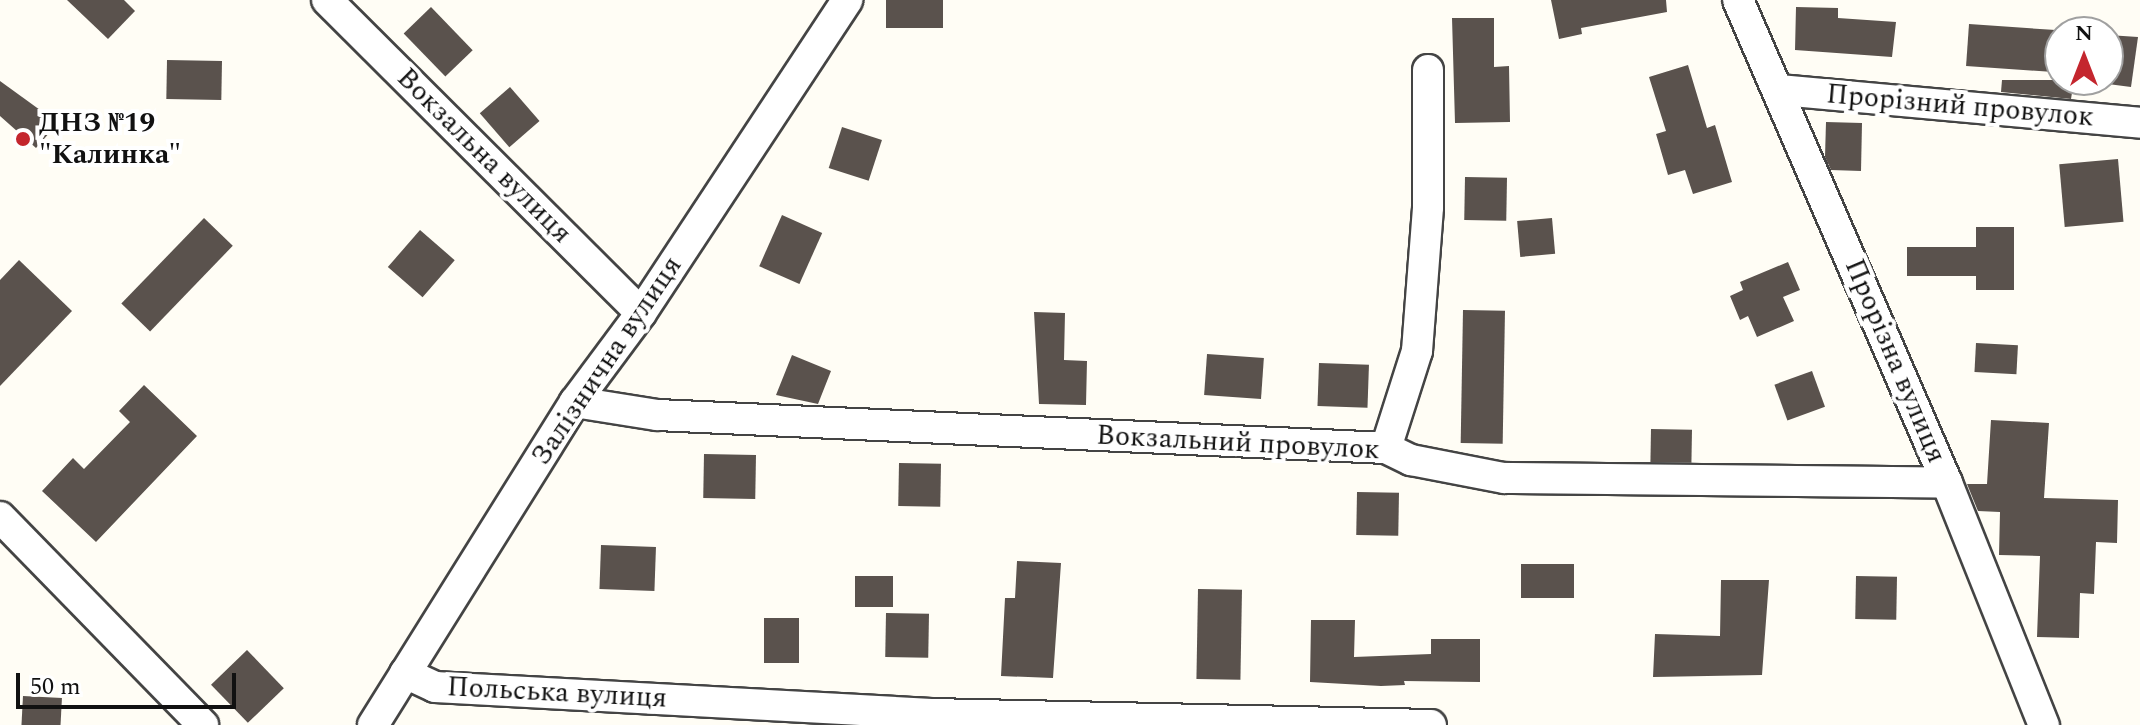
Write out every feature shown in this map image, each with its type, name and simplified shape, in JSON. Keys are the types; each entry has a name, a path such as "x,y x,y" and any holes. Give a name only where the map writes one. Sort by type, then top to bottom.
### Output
{"street":[{"name":"Вокзальна вулиця","path":"327,0 641,313"},
{"name":"Залізнична вулиця","path":"373,725 575,402 641,313 847,0"},
{"name":"Прорізна вулиця","path":"1738,0 1780,90 1947,483 2044,725"},
{"path":"1386,448 1417,351 1428,207 1428,70"},
{"name":"Прорізний провулок","path":"1780,90 2140,123"},
{"name":"Вокзальний провулок","path":"575,402 657,415 1386,448 1411,460 1504,478 1947,483"},
{"path":"0,517 203,725"},
{"name":"Польська вулиця","path":"405,673 435,687 900,712 1431,725"}],"building":[{"path":"67,0 124,0 135,11 108,39"},
{"path":"886,0 943,0 943,28 886,28"},
{"path":"1551,0 1666,0 1667,12 1581,28 1582,34 1559,39"},
{"path":"431,7 473,50 445,77 404,33"},
{"path":"1796,7 1838,8 1838,18 1896,22 1892,57 1795,50"},
{"path":"1452,18 1494,18 1494,67 1509,66 1510,122 1455,123"},
{"path":"1969,24 2044,29 2044,71 1966,66"},
{"path":"2124,36 2138,37 2131,87 2124,86"},
{"path":"167,60 222,61 221,100 166,99"},
{"path":"1688,65 1707,128 1715,125 1732,182 1693,194 1685,170 1668,175 1656,134 1666,131 1649,77"},
{"path":"2002,80 2044,80 2044,96 2071,96 2071,99 2001,92"},
{"path":"0,81 58,123 36,148 0,116"},
{"path":"510,87 540,121 509,147 480,113"},
{"path":"1826,122 1862,123 1861,171 1831,170 1825,157"},
{"path":"842,127 882,140 869,181 829,168"},
{"path":"2118,159 2123,222 2065,227 2059,164"},
{"path":"1465,177 1507,178 1506,221 1464,220"},
{"path":"782,215 822,233 799,284 759,266"},
{"path":"204,218 233,246 150,331 121,304"},
{"path":"1552,218 1555,254 1520,257 1517,221"},
{"path":"1976,227 2014,227 2014,290 1976,290 1976,276 1907,276 1907,247 1976,247"},
{"path":"420,230 455,260 423,297 388,267"},
{"path":"19,260 72,311 0,386 0,280"},
{"path":"1788,262 1800,290 1783,297 1794,321 1757,337 1748,316 1740,320 1730,296 1743,290 1740,282"},
{"path":"1463,310 1505,311 1503,444 1461,443"},
{"path":"1034,312 1065,313 1064,360 1087,361 1086,405 1039,404"},
{"path":"1976,343 2018,345 2016,374 1974,372"},
{"path":"1207,354 1264,358 1261,399 1204,395"},
{"path":"792,355 831,371 818,404 776,395"},
{"path":"1319,363 1369,365 1367,408 1317,406"},
{"path":"1812,371 1825,407 1787,420 1774,385"},
{"path":"144,385 197,436 96,542 42,491 73,458 84,469 130,422 119,411"},
{"path":"1991,420 2049,423 2044,498 2118,500 2117,543 2096,542 2094,594 2080,593 2079,638 2037,637 2040,556 1999,555 2000,512 1978,511 1967,484 1987,484"},
{"path":"1651,429 1692,430 1691,463 1650,462"},
{"path":"704,454 756,455 755,499 703,498"},
{"path":"899,463 941,464 940,507 898,506"},
{"path":"1357,492 1399,493 1398,536 1356,535"},
{"path":"601,545 656,547 654,591 599,589"},
{"path":"1017,561 1061,563 1053,678 1001,676 1005,598 1015,598"},
{"path":"1521,564 1574,564 1574,598 1521,598"},
{"path":"855,576 893,576 893,607 855,607"},
{"path":"1856,576 1897,577 1896,620 1855,619"},
{"path":"1721,580 1769,580 1762,675 1653,677 1655,634 1720,636"},
{"path":"1198,589 1242,590 1240,680 1196,679"},
{"path":"886,613 929,614 928,658 885,657"},
{"path":"764,618 799,618 799,663 764,663"},
{"path":"1311,620 1355,620 1354,657 1431,654 1431,639 1480,639 1480,682 1404,681 1405,685 1381,686 1310,682"},
{"path":"247,650 284,688 248,723 211,685"},
{"path":"23,696 62,698 61,725 21,725"}],"place":[{"name":"ДНЗ №19 \"Калинка\"","path":"23,139"}]}
